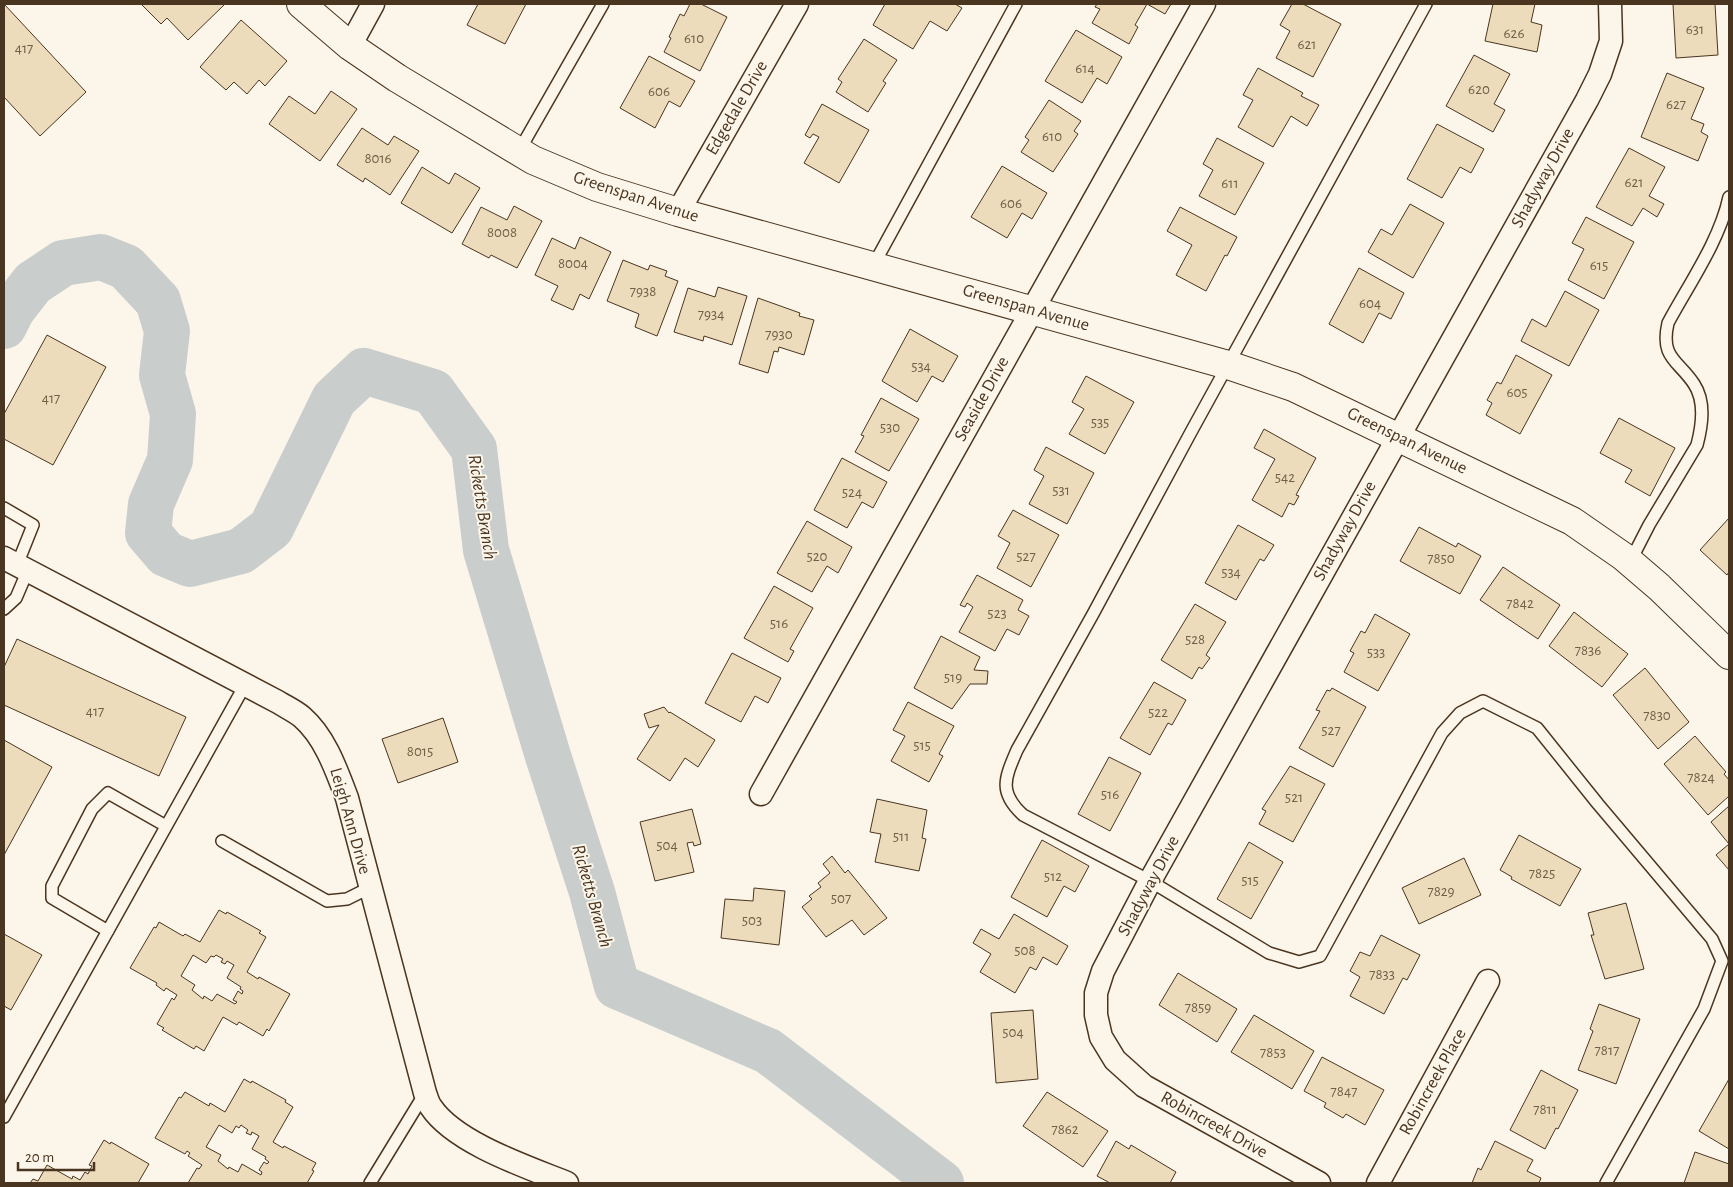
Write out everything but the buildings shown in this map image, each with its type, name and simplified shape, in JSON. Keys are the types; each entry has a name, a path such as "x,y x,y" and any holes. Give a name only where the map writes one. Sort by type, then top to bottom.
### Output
{"street":[{"name":"Greenspan Avenue","path":"301,4 350,46 396,78 533,160 597,187 678,212 1228,365 1293,387 1572,521 1630,562 1659,587 1729,655"},
{"path":"350,46 373,4"},
{"name":"Edgedale Drive","path":"678,212 797,4"},
{"name":"Seaside Drive","path":"761,794 1204,4"},
{"name":"Shadyway Drive","path":"1115,1060 1101,1037 1096,1015 1096,993 1103,971 1150,881 1600,74 1610,41 1610,4"},
{"name":"Leigh Ann Drive","path":"16,564 302,717 322,740 335,766 347,798 369,888 425,1093 431,1107 454,1131 493,1152 567,1183"},
{"name":"Robincreek Place","path":"1378,1183 1488,981"},
{"name":"Robincreek Drive","path":"1115,1060 1144,1086 1318,1183"}],"lane":[{"path":"519,151 602,4"},
{"path":"873,266 1016,4"},
{"path":"1426,4 1191,432 1094,614 1016,750 1008,773 1007,796 1012,805 1023,815 1150,881 1269,953 1300,962 1320,956 1442,733 1460,712 1483,701 1537,728 1616,826 1712,939 1722,961 1704,1009 1606,1183"},
{"path":"1630,562 1649,525 1697,445 1699,438 1702,408 1696,386 1675,363 1668,350 1665,337 1668,323 1719,230 1729,197"},
{"path":"4,508 33,524 16,564 16,598 4,609"},
{"path":"4,1117 245,685"},
{"path":"108,931 52,898 52,886 92,810 108,793 166,826"},
{"path":"222,841 327,901 347,899 369,888"},
{"path":"370,1183 425,1093"}],"waterway":[{"name":"Ricketts Branch","path":"4,326 12,310 33,283 63,263 101,257 126,267 158,301 167,331 162,375 173,414 170,460 151,504 148,533 166,554 190,564 241,551 271,528 334,399 364,371 433,392 474,449 486,550 548,756 592,892 617,986 768,1051 941,1183"}]}
